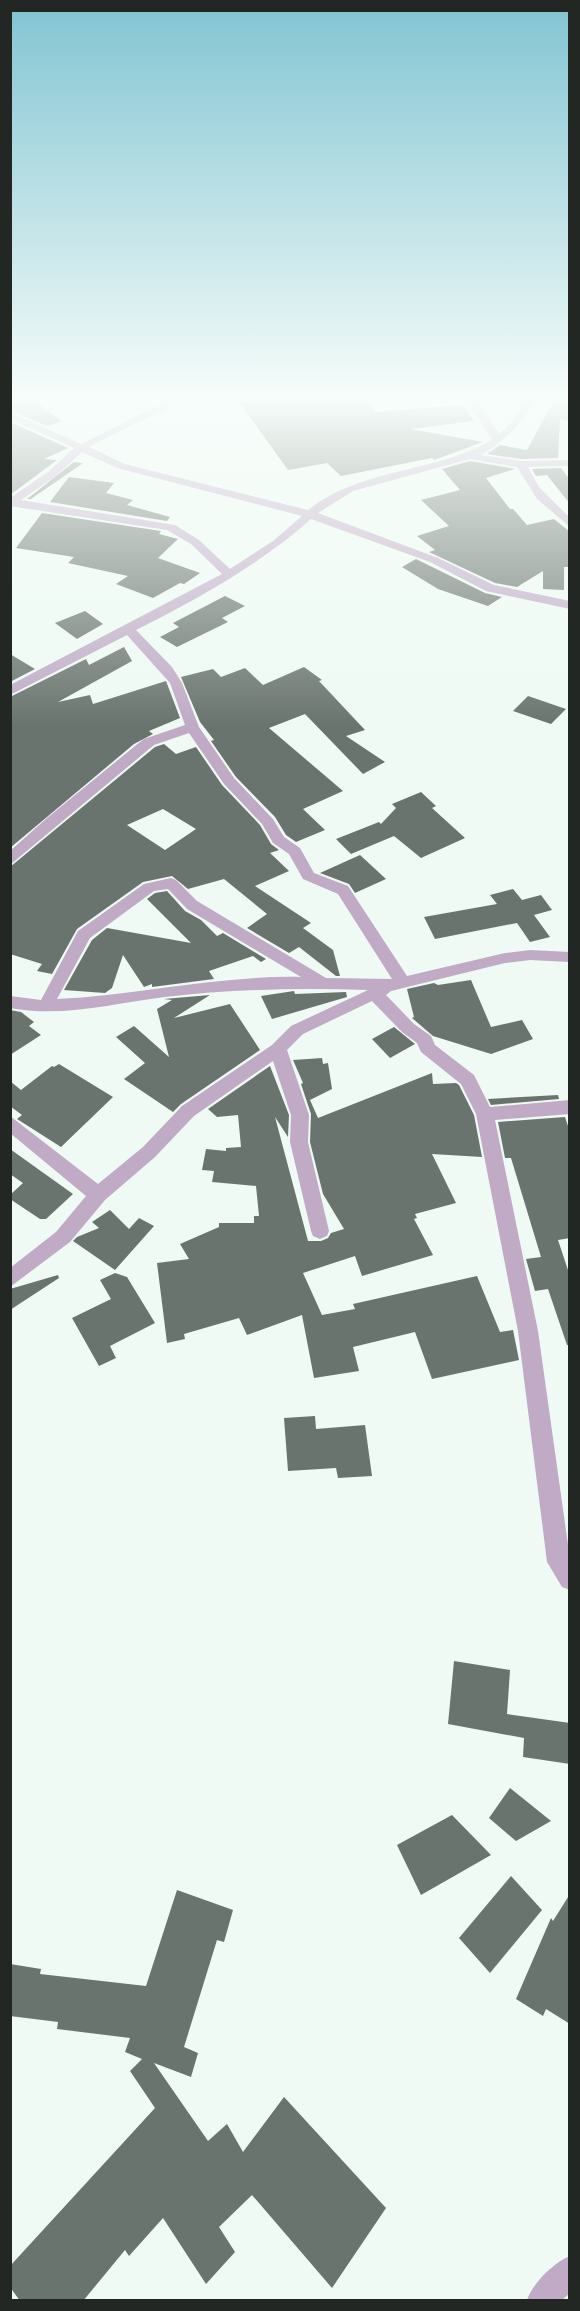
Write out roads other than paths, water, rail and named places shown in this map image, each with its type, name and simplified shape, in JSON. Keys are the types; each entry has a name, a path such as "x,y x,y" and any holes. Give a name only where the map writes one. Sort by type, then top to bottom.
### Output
{"street":[{"path":"61,510 171,527 195,543 229,574"},
{"path":"293,510 434,560 490,588 570,604"},
{"path":"10,691 229,574 276,544 315,510"},
{"path":"556,510 570,524"},
{"path":"128,629 167,670 176,683 192,727 229,781 268,822 278,840 295,851 308,876 343,890 397,983"},
{"path":"10,860 52,821 149,742 192,727"},
{"path":"46,1005 84,935 149,887 165,883 171,883 192,905 321,982"},
{"path":"10,1279 63,1237 98,1195 149,1152 188,1111 278,1049 297,1030 397,983 530,954 570,957"},
{"path":"10,1002 31,1006 94,1004 165,991 281,981 397,983"},
{"path":"374,993 408,1028 425,1040 427,1048 468,1080 485,1113 528,1331 558,1562 570,1579"},
{"path":"278,1049 300,1116 299,1142 320,1231"},
{"path":"485,1113 570,1107"},
{"path":"10,1123 98,1195"},
{"path":"542,2301 570,2271"}]}
